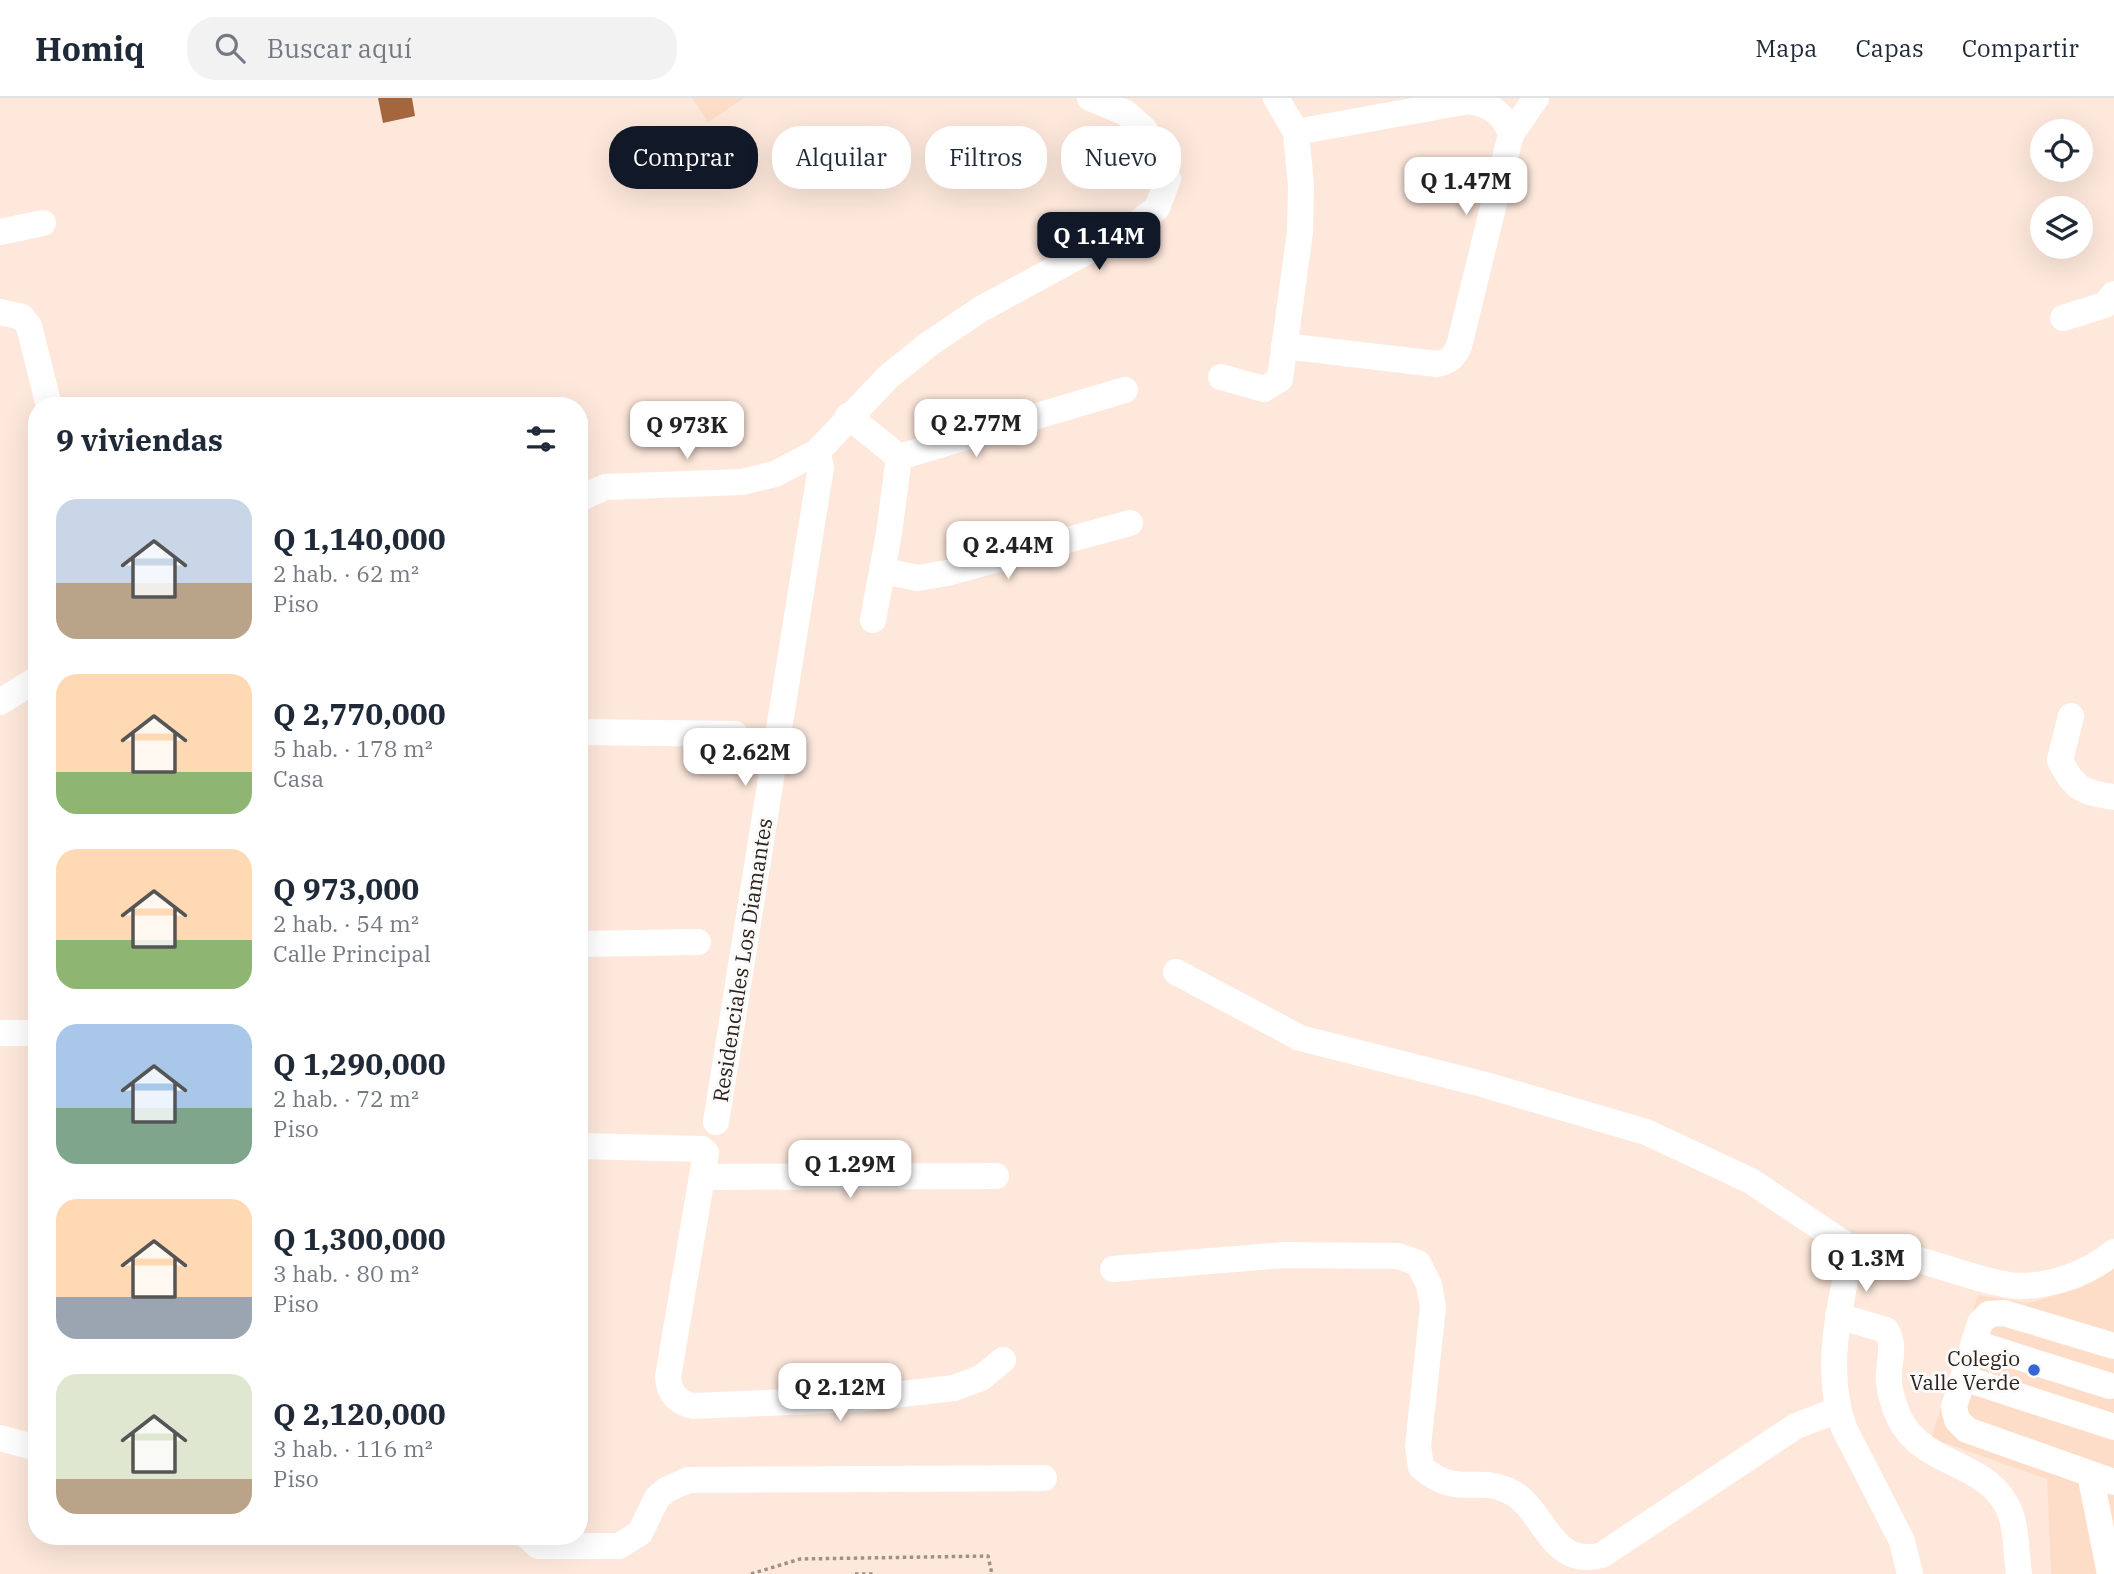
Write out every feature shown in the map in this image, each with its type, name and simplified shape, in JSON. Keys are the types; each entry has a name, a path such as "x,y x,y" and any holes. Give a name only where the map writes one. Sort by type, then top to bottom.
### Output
{"street":[{"path":"588,495 605,487 751,481 775,474 817,452 848,416 888,377 929,344 981,309 1134,226 1157,208 1168,179 1156,148 1144,129 1126,113 1090,98"},
{"path":"1221,377 1264,390 1280,379 1300,232 1301,186 1296,132 1276,98"},
{"path":"1284,346 1437,364 1445,363 1454,356 1459,345 1511,134 1536,98"},
{"path":"1296,132 1469,102 1494,109 1506,120 1511,134"},
{"path":"0,232 43,223"},
{"path":"2063,318 2105,305 2114,294"},
{"path":"0,312 22,317 29,326 47,397"},
{"path":"899,457 1125,390"},
{"path":"848,416 899,457"},
{"name":"Residenciales Los Diamantes","path":"716,1122 821,467 817,452"},
{"path":"873,620 883,571 899,457"},
{"path":"883,571 918,578 947,573 1129,523"},
{"path":"0,702 28,685"},
{"path":"2071,716 2060,760 2070,780 2089,794 2114,797"},
{"path":"588,732 735,734"},
{"path":"588,944 698,942"},
{"path":"1176,972 1300,1038 1482,1084 1646,1132 1751,1181 1846,1245 1854,1256"},
{"path":"0,1033 28,1033"},
{"path":"588,1146 702,1149 706,1153 668,1377 673,1395 682,1403 694,1406 900,1396 971,1384 1003,1360"},
{"path":"704,1177 996,1176"},
{"path":"1909,1574 1902,1541 1844,1428 1838,1410 1833,1347 1848,1266 1854,1256 1863,1252 1884,1251 1989,1283 2021,1286 2053,1282 2084,1271 2114,1252"},
{"path":"1113,1269 1285,1255 1398,1256 1418,1263 1429,1285 1433,1307 1418,1446 1421,1467 1433,1478 1451,1485 1506,1489 1522,1500 1555,1541 1570,1554 1586,1560 1602,1555 1796,1426 1838,1410"},
{"path":"2110,1574 2102,1478 1967,1430 1957,1420 1954,1407 1980,1323 1989,1314 2004,1313 2114,1346"},
{"path":"1838,1316 1886,1330 1893,1342 1889,1383 1901,1422 1916,1442 1985,1478 2001,1495 2011,1516 2018,1574"},
{"path":"1974,1343 2113,1382"},
{"path":"1963,1378 2114,1427"},
{"path":"0,1438 28,1446"},
{"path":"537,1545 620,1546 634,1539 657,1498 677,1484 700,1479 1044,1478"}],"path":[{"path":"751,1574 800,1559 988,1556 992,1574"},
{"path":"855,1574 876,1574"}],"shaded area":[{"path":"692,98 744,98 708,122"},
{"name":"Colegio Valle Verde","path":"2114,1266 2114,1574 2051,1574 2047,1479 1931,1438 1978,1295 2029,1303 2080,1288"}],"building":[{"path":"378,98 412,98 415,116 383,123"}],"place":[{"name":"Colegio Valle Verde","path":"2034,1370"}]}
